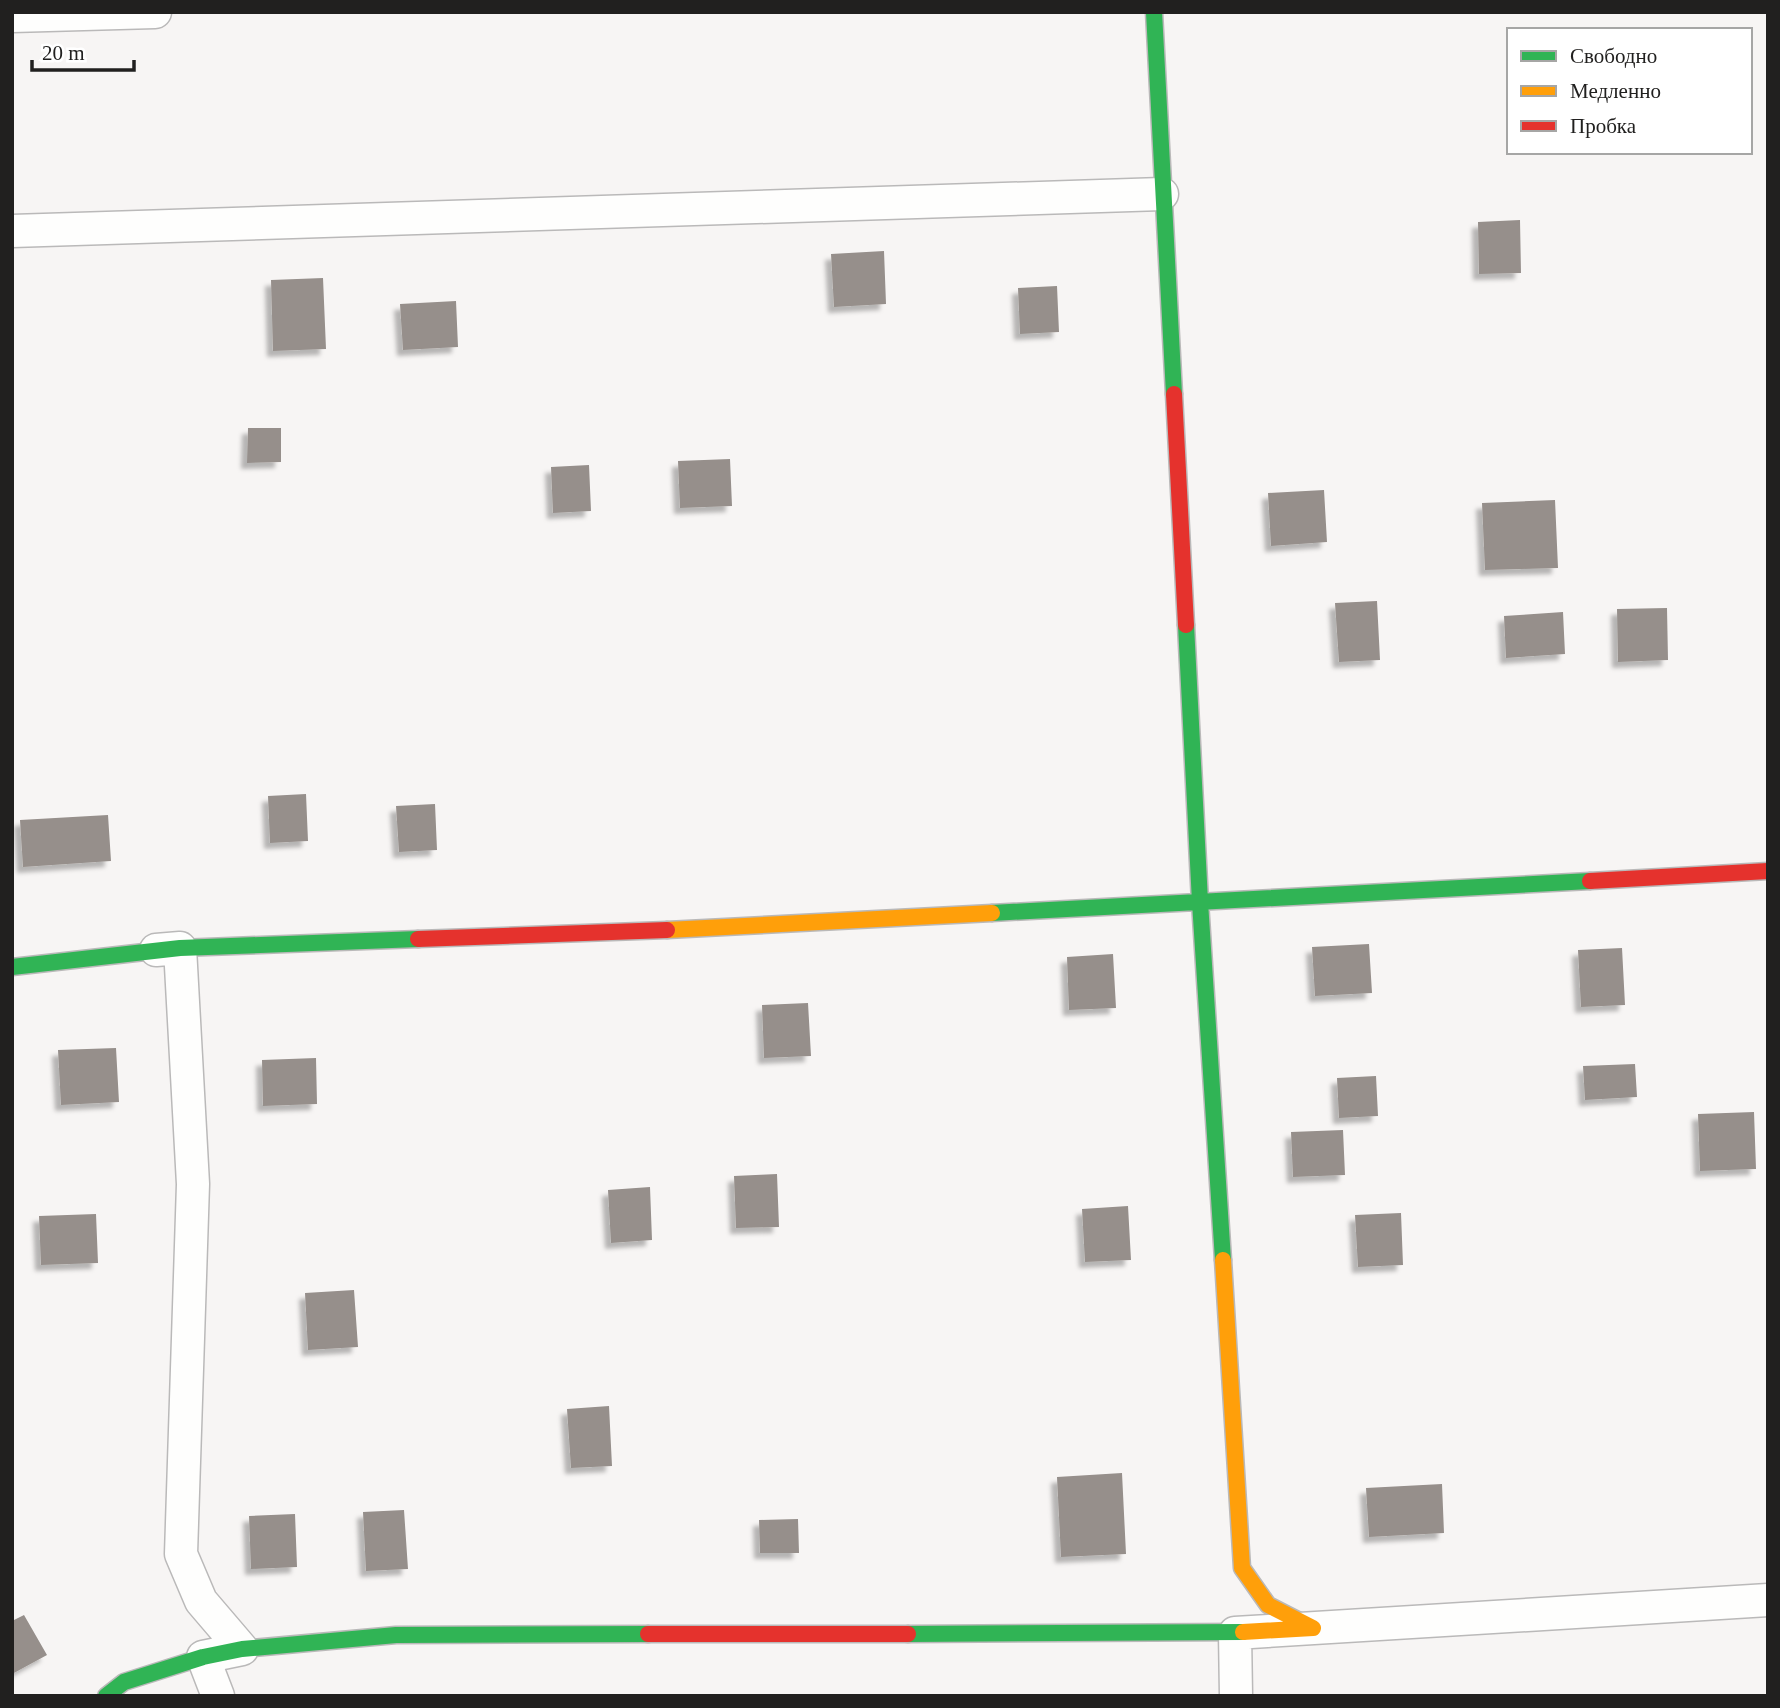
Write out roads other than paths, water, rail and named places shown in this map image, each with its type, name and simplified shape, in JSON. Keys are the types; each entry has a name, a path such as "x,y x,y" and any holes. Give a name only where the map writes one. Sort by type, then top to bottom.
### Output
{"street":[{"path":"12,16 155,12"},
{"path":"1154,12 1200,902 1242,1568 1268,1605 1313,1628"},
{"path":"12,231 1162,194"},
{"path":"12,967 180,948 672,930 1768,871"},
{"path":"180,948 193,1184 181,1554 201,1601 242,1649"},
{"path":"106,1696 124,1682 203,1657 242,1649 396,1635 1235,1633 1768,1600"},
{"path":"1235,1633 1236,1696"},
{"path":"203,1657 218,1696"}]}
